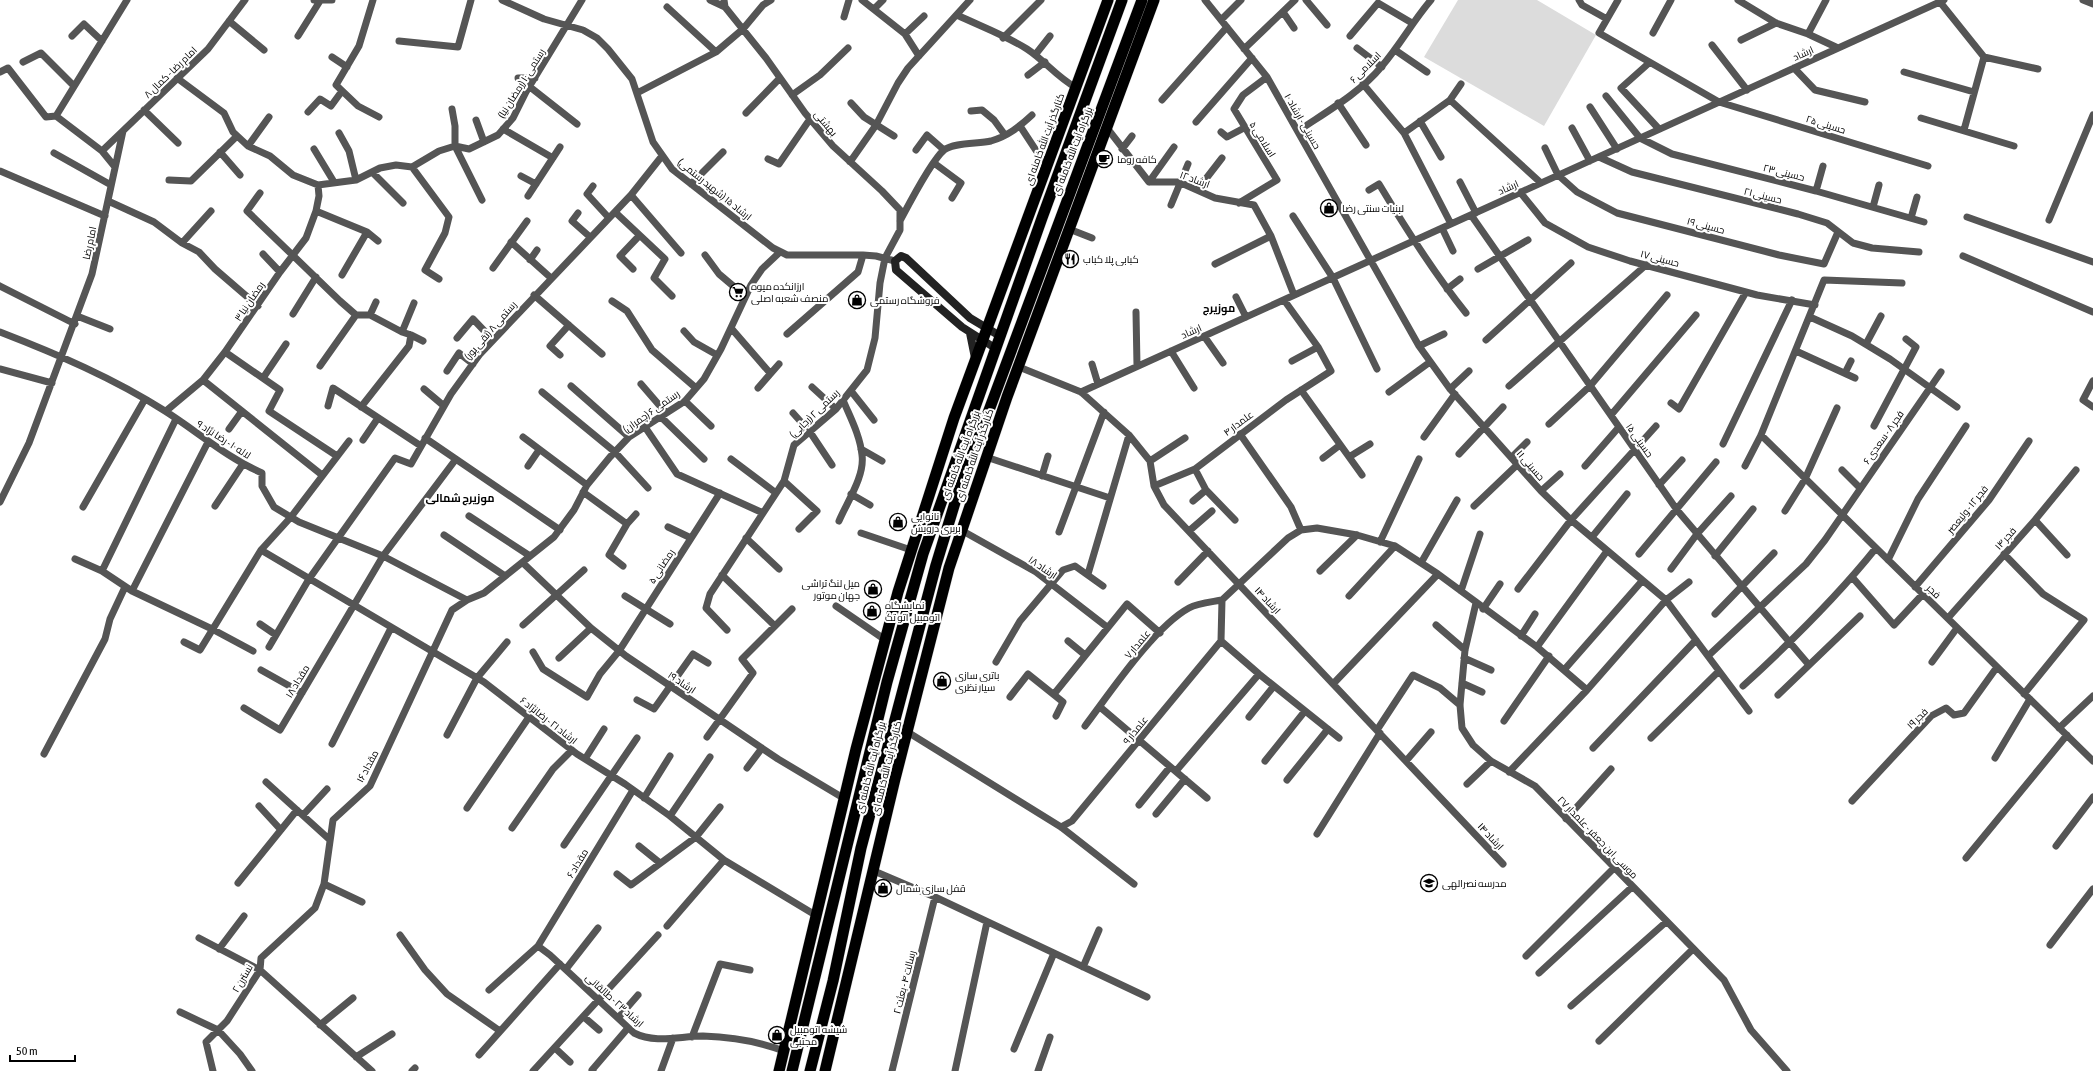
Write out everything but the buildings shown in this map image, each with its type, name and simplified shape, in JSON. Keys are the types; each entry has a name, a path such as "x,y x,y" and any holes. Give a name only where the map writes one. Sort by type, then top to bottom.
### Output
{"highway":[{"name":"کنارگذر آیت الله خامنه ای","path":"779,1071 856,749 884,639 898,592 954,418 984,341 1108,0"},
{"name":"بزرگراه آیت الله خامنه ای","path":"792,1071 869,754 911,594 937,511 1122,0"},
{"name":"بزرگراه آیت الله خامنه ای","path":"810,1071 893,723 936,565 957,496 1047,251 1142,0"},
{"name":"کنارگذر آیت الله خامنه ای","path":"825,1071 874,871 883,827 908,732 925,655 949,568 986,457 1154,0"},
{"path":"1097,29 1114,22"},
{"path":"1029,214 1042,218"},
{"path":"1047,251 1059,255"},
{"path":"965,476 978,480"},
{"path":"957,496 971,502"},
{"path":"924,508 937,511"},
{"path":"936,565 949,568"},
{"path":"898,592 911,594"},
{"path":"874,680 887,682"},
{"path":"856,749 869,754"},
{"path":"868,823 883,827"},
{"path":"817,916 828,921"},
{"path":"827,1000 842,1003"}],"main road":[{"name":"ارشاد ۱۵ (شهید رستمی)","path":"895,261 901,256 906,258 972,320 1000,336"},
{"path":"895,261 896,270 962,327 995,348"},
{"path":"962,327 969,326 972,320 986,318 996,305"},
{"path":"970,333 974,343 975,365"}],"street":[{"path":"56,116 127,0"},
{"name":"امام رضا - کمال ۸","path":"102,151 208,49 245,0"},
{"path":"298,36 317,0 332,0"},
{"path":"373,0 359,46 336,85 358,106 378,117"},
{"path":"399,41 458,46 471,0"},
{"name":"ارشاد ۱۵ (شهید رستمی)","path":"502,0 544,19 568,26 597,38 608,49 632,79 653,142 672,169 780,252 787,255 806,256 863,255 895,261"},
{"name":"رستمی ۱۰ (رمضان نیا)","path":"412,168 439,151 455,146 469,149 498,135 513,118 582,0"},
{"path":"710,0 724,4"},
{"path":"637,93 716,52 744,29 763,5 771,0"},
{"path":"844,17 849,0"},
{"path":"862,0 904,34 919,56"},
{"path":"874,9 883,0"},
{"path":"850,162 876,125 898,83 919,56 970,0"},
{"path":"1004,38 1041,0"},
{"name":"حسینی - ارشاد ۱۰","path":"1205,0 1267,77 1371,260"},
{"path":"1222,20 1241,0"},
{"path":"1244,48 1295,0"},
{"path":"1306,0 1327,25"},
{"path":"1385,7 1389,0"},
{"name":"اسلامی ۶","path":"1298,131 1363,84 1382,67 1412,23 1431,0"},
{"path":"1579,0 1582,5 1607,19 1618,0"},
{"path":"1654,33 1671,0"},
{"path":"1738,0 1776,23 1808,34 1838,48"},
{"path":"1808,34 1826,0"},
{"path":"2083,0 2093,4"},
{"path":"1942,1 1984,57 2038,68"},
{"name":"ارشاد","path":"1081,392 1942,1"},
{"path":"1350,36 1378,3 1412,23"},
{"name":"بهشتی","path":"724,4 810,119 833,146 882,191 900,210 900,221"},
{"path":"667,7 716,52"},
{"path":"1283,12 1294,28"},
{"path":"957,15 1035,55 1045,62 1064,81 1076,87"},
{"path":"904,34 924,16"},
{"name":"حسینی ۲۵","path":"1607,19 1599,33 1719,102 1928,166"},
{"path":"229,21 264,50"},
{"path":"1741,40 1776,23"},
{"path":"72,36 84,24 102,41"},
{"path":"1162,100 1227,27"},
{"path":"1035,55 1050,36"},
{"path":"1712,45 1747,90"},
{"path":"792,95 820,75 848,48"},
{"path":"1357,48 1382,67"},
{"path":"1395,50 1427,72"},
{"path":"23,62 41,53 74,86"},
{"path":"332,57 347,67"},
{"path":"1964,130 1984,57"},
{"path":"1196,122 1252,58"},
{"path":"1028,76 1045,62"},
{"path":"1649,63 1621,88 1659,129"},
{"path":"0,72 8,68 46,117 56,116 102,151 115,167"},
{"path":"1794,68 1815,90 1865,102"},
{"path":"1904,72 1974,92"},
{"name":"اسلامی ۵","path":"1240,203 1278,180 1244,128 1234,109 1244,95 1267,77"},
{"path":"177,78 224,113 233,132 248,146 270,156 293,175 322,184 356,180 373,173 380,168 396,165 412,168 449,217 445,233 425,270 439,279"},
{"path":"518,78 535,78"},
{"path":"746,113 780,78"},
{"path":"1363,84 1404,133 1451,224"},
{"path":"1404,133 1450,100 1460,84"},
{"path":"530,87 577,124"},
{"path":"308,112 320,100 331,106 342,91"},
{"path":"1606,96 1640,138"},
{"path":"1450,100 1541,183"},
{"path":"851,103 864,117 894,136"},
{"path":"1338,103 1366,145"},
{"path":"1590,107 1617,148"},
{"path":"452,109 455,126 455,146 482,200"},
{"path":"144,110 178,143"},
{"path":"970,111 982,110 994,120 1005,135"},
{"path":"916,150 927,135 944,150 965,144 992,140 1013,132 1032,115"},
{"path":"2049,220 2093,115"},
{"path":"248,146 269,117"},
{"path":"1921,118 2014,146"},
{"path":"768,159 779,164 810,119"},
{"path":"476,120 484,142"},
{"path":"1420,121 1441,158"},
{"path":"1020,126 1040,158 1048,162"},
{"path":"1107,128 1149,182 1174,147"},
{"path":"1221,132 1227,137 1244,128"},
{"path":"1572,128 1590,161"},
{"path":"503,129 553,158"},
{"name":"امام رضا","path":"0,502 29,443 92,274 123,131"},
{"path":"339,133 350,151 356,180"},
{"path":"169,180 191,181 237,136"},
{"path":"1122,148 1132,136"},
{"name":"حسینی ۲۳","path":"1640,138 1672,154 1816,191 1924,222"},
{"path":"528,196 560,147"},
{"path":"1544,148 1558,175"},
{"path":"314,149 334,182"},
{"name":"رستمی ۲ (رجایی)","path":"727,630 706,608 710,594 784,481 794,445 836,409 867,370 875,338 880,283 885,258 900,230 900,221 934,163 944,150"},
{"path":"220,152 240,175"},
{"path":"691,184 723,152"},
{"path":"54,153 111,185"},
{"name":"رستمی ۸ (تقی پور)","path":"338,538 395,458 411,464 444,406 473,364 493,340 534,295 631,195 662,156"},
{"name":"حسینی ۲۱","path":"1599,157 1632,172 1798,214 1827,223 1853,243 1872,248 1919,252"},
{"path":"1198,189 1222,158"},
{"path":"934,163 961,183 952,198"},
{"path":"1171,205 1179,182 1188,164"},
{"path":"1816,191 1823,166"},
{"path":"0,171 105,216"},
{"path":"373,173 403,203"},
{"name":"حسینی ۱۹","path":"1558,175 1577,192 1617,212 1816,263 1824,264 1838,232"},
{"path":"521,176 536,184"},
{"name":"ارشاد ۱۲","path":"1149,182 1179,182 1198,189 1215,198 1254,205 1271,236"},
{"name":"حسینی ۱۵","path":"1460,182 1473,214 1500,256 1677,510 1809,665"},
{"name":"رمضان نیا ۳","path":"166,411 203,380 225,352 280,272 306,238 316,211 322,184"},
{"path":"1370,190 1379,184 1413,241 1446,289 1466,313"},
{"path":"1873,207 1879,185"},
{"path":"593,186 587,194 609,218"},
{"name":"حسینی ۱۷","path":"1520,192 1545,223 1588,247 1646,265 1746,292 1815,305"},
{"path":"260,193 247,211 356,314 370,315 423,341"},
{"path":"631,195 681,253"},
{"path":"1911,218 1917,196"},
{"path":"108,201 154,222 182,243 199,252 215,269 258,306"},
{"path":"316,211 367,232 378,241"},
{"path":"182,243 211,212"},
{"path":"615,212 665,259 654,278 672,296"},
{"path":"578,213 572,221 590,237"},
{"path":"1293,216 1333,278 1377,369"},
{"path":"1967,217 2093,262"},
{"path":"493,268 527,222"},
{"path":"1442,228 1453,251"},
{"path":"1069,229 1092,238"},
{"path":"342,275 367,232"},
{"path":"633,269 620,256 639,236"},
{"path":"1215,264 1271,236 1294,295"},
{"path":"1478,269 1528,240"},
{"path":"511,242 551,278"},
{"path":"530,260 537,250"},
{"name":"رستمی ۶ (چمران)","path":"432,652 452,610 467,600 484,593 554,537 574,510 587,484 614,452 629,437 685,401 704,380 731,328 745,296 762,270 780,252"},
{"path":"263,254 280,272"},
{"path":"787,334 858,272 863,255"},
{"path":"705,256 719,274 745,296"},
{"path":"1963,256 2093,312"},
{"name":"حسینی ۱۱","path":"1371,260 1419,346 1452,392 1485,426 1541,491 1571,520 1666,600 1749,711"},
{"path":"1486,340 1571,263"},
{"path":"1509,386 1646,265"},
{"path":"293,314 316,277"},
{"path":"1446,289 1460,279"},
{"path":"1745,466 1761,435 1824,280 1902,283"},
{"path":"0,286 74,324"},
{"path":"1671,403 1679,409 1746,292"},
{"path":"534,295 602,354"},
{"path":"1549,424 1590,386 1668,295"},
{"path":"1236,297 1246,317"},
{"path":"1284,300 1318,347 1292,361"},
{"path":"1722,444 1792,300"},
{"path":"612,301 627,311 652,350 696,388"},
{"path":"370,315 376,302"},
{"path":"402,332 414,303"},
{"path":"1136,312 1137,366"},
{"path":"320,366 356,314"},
{"path":"1611,415 1696,314"},
{"path":"77,316 110,329"},
{"path":"1866,344 1881,316"},
{"path":"1810,317 1866,344 1932,387 1957,407"},
{"path":"457,338 473,319 493,340"},
{"path":"560,355 550,346 569,325"},
{"path":"731,328 770,373"},
{"path":"684,331 694,342 717,355"},
{"name":"لاله ۱۰ - رضا نژاد ۹","path":"0,332 61,355 166,411 208,442 243,464 262,473 262,486 274,507 291,517 383,556 467,600"},
{"path":"1419,346 1444,334"},
{"path":"361,407 408,346 412,335"},
{"path":"1204,336 1223,363"},
{"path":"1874,426 1916,347 1906,338"},
{"path":"263,378 286,344"},
{"name":"علمدار ۴","path":"1154,486 1195,469 1301,390 1331,371 1318,347"},
{"path":"1171,351 1194,388"},
{"path":"1796,351 1855,378"},
{"path":"225,352 280,390 269,411 337,456"},
{"path":"447,370 459,353 473,364"},
{"path":"1389,392 1430,362"},
{"path":"1845,373 1850,362"},
{"path":"758,388 779,364"},
{"path":"1092,364 1098,384"},
{"name":"ارشاد ۱۴","path":"1019,367 1081,392 1129,435 1150,461 1154,486 1164,505 1503,864"},
{"path":"0,369 52,384"},
{"path":"1424,437 1452,392 1469,371"},
{"name":"فجر ۸ - سعدی ۶","path":"1708,656 1806,564 1825,540 1841,514 1932,387 1941,372"},
{"path":"203,380 322,476"},
{"path":"2093,381 2083,400 2093,407"},
{"path":"641,384 664,415 704,459"},
{"path":"571,386 629,437"},
{"path":"812,387 836,409"},
{"path":"328,406 333,388 421,446"},
{"path":"424,389 444,406"},
{"path":"1301,390 1362,475"},
{"path":"851,391 874,420"},
{"path":"542,392 614,452 648,488"},
{"path":"83,507 145,399"},
{"path":"838,521 860,474 863,456 858,435 843,400"},
{"path":"685,401 711,426"},
{"path":"1459,454 1503,407"},
{"path":"1785,511 1805,479 1837,408"},
{"path":"229,429 242,411"},
{"path":"1059,532 1104,412"},
{"path":"793,413 810,432 832,465"},
{"path":"363,440 378,418"},
{"path":"102,571 176,419"},
{"path":"1518,589 1571,520 1634,448 1656,426"},
{"path":"1888,560 1918,499 1966,426"},
{"path":"645,427 677,474 763,513"},
{"path":"1585,466 1619,427"},
{"path":"1240,434 1291,507 1301,530"},
{"path":"1088,574 1129,435"},
{"name":"فجر","path":"1761,435 2093,761"},
{"path":"425,438 560,530"},
{"path":"522,438 587,484"},
{"path":"1150,461 1185,438"},
{"name":"فجر ۱۲ - ولیعصر","path":"1916,587 1989,500 2029,440"},
{"path":"184,642 200,650 261,550 291,517 349,441"},
{"path":"132,592 208,442"},
{"path":"1512,457 1527,442"},
{"path":"1349,457 1370,444"},
{"path":"1323,458 1340,445"},
{"path":"861,449 882,461"},
{"path":"528,466 539,450"},
{"path":"1042,476 1048,456"},
{"path":"986,457 1110,498"},
{"name":"مقداد ۱۸","path":"244,708 280,730 383,556 456,459"},
{"path":"731,459 776,494"},
{"path":"1380,542 1419,459"},
{"path":"1659,485 1682,460"},
{"path":"1639,554 1716,462"},
{"path":"215,506 243,464"},
{"path":"1474,506 1518,464"},
{"path":"1195,469 1206,490 1235,520"},
{"path":"1842,470 1860,488"},
{"name":"فجر ۱۴","path":"1948,618 2035,520 2076,470"},
{"path":"1541,491 1560,474"},
{"path":"784,481 817,511 799,528"},
{"path":"1193,501 1206,490"},
{"path":"583,492 627,524"},
{"name":"رمضانی ۵","path":"533,652 543,669 587,697 600,674 619,651 720,493"},
{"path":"851,494 870,505"},
{"path":"1592,537 1627,494"},
{"path":"1671,569 1697,534 1731,496"},
{"path":"1421,563 1457,500"},
{"path":"1715,556 1753,509"},
{"path":"1189,531 1212,511"},
{"path":"623,566 609,554 627,524 636,514"},
{"path":"470,516 530,556"},
{"path":"2035,520 2067,555"},
{"path":"668,527 691,538"},
{"path":"1339,738 1259,674 1221,641 1222,600 1288,538 1301,530 1317,528 1357,535 1395,546 1438,574 1483,609 1549,656 1587,690"},
{"name":"ارشاد ۱۸","path":"961,530 1036,572 1108,627"},
{"path":"861,533 912,550"},
{"path":"1460,591 1480,534"},
{"path":"444,535 505,576"},
{"path":"1320,571 1357,535"},
{"path":"269,647 310,579 338,538"},
{"path":"746,538 779,568"},
{"path":"1349,596 1395,546"},
{"path":"1743,686 1790,643 1852,577 1876,548"},
{"name":"ارشاد ۲۱ - رضانژاد ۶","path":"261,550 477,678 572,750 634,790 670,816 724,860 817,916"},
{"path":"1178,582 1208,551"},
{"path":"1537,647 1607,551"},
{"path":"1715,614 1774,553"},
{"path":"2004,554 2043,594 2084,620 2024,694"},
{"path":"75,559 102,571 132,592 212,629 253,651"},
{"name":"ارشاد ۱۹","path":"523,563 592,628 619,651 762,748 845,799"},
{"path":"996,662 1020,621 1063,570 1075,566 1103,586"},
{"path":"523,625 584,570"},
{"path":"1333,684 1438,574"},
{"path":"722,575 775,626"},
{"path":"1852,577 1894,625 1923,594"},
{"path":"1564,670 1642,581"},
{"path":"1508,772 1587,690 1666,600 1689,582"},
{"path":"1483,609 1500,584"},
{"path":"44,754 105,639 110,619 125,586"},
{"path":"625,596 670,624"},
{"name":"علمدار ۷","path":"1085,726 1160,633 1174,618 1190,607 1222,600"},
{"name":"موسی ابن جعفر - علمدار ۲۷","path":"1476,603 1465,650 1460,705 1462,728 1473,745 1491,761 1535,786 1724,980 1751,1030 1788,1071"},
{"path":"1054,694 1127,604 1160,633"},
{"path":"836,606 884,639"},
{"path":"707,737 753,673 742,659 792,609"},
{"path":"1521,636 1535,614"},
{"path":"1778,695 1860,616"},
{"path":"260,624 276,635"},
{"path":"1436,625 1465,650"},
{"path":"332,744 391,628"},
{"path":"559,658 592,628"},
{"path":"1932,662 1957,628"},
{"path":"1593,748 1696,640"},
{"path":"1068,641 1085,655"},
{"name":"علمدار ۹","path":"1061,827 1072,821 1140,741 1221,641"},
{"path":"447,735 477,678 507,642"},
{"name":"مقداد ۱۶","path":"324,884 333,820 370,786 432,652"},
{"path":"636,700 654,709 672,687 693,654 708,663"},
{"path":"1504,721 1549,656"},
{"path":"1464,658 1490,670"},
{"name":"فجر ۱۹","path":"1852,801 1931,716 1946,708 1954,715 1964,713 1997,667"},
{"path":"261,670 302,693"},
{"path":"1651,738 1719,671"},
{"path":"1010,697 1028,674 1063,702 1056,716"},
{"path":"1139,806 1259,674"},
{"path":"1317,834 1413,675 1440,688 1460,705"},
{"path":"1462,683 1482,692"},
{"path":"1250,717 1274,686"},
{"path":"2059,728 2093,696"},
{"path":"1995,758 2030,699"},
{"path":"1100,707 1207,798"},
{"path":"1265,761 1305,711"},
{"path":"467,808 529,717"},
{"path":"893,723 1061,827 1134,884"},
{"path":"585,759 604,729"},
{"path":"1287,780 1328,729"},
{"path":"1406,761 1431,732"},
{"path":"1966,858 2067,735"},
{"path":"564,846 636,738"},
{"path":"747,768 762,748"},
{"path":"512,828 553,769 572,750"},
{"path":"644,798 670,756"},
{"path":"670,816 710,756"},
{"path":"1466,784 1491,761"},
{"path":"1566,819 1611,769"},
{"path":"1156,814 1185,779"},
{"path":"266,782 330,840"},
{"path":"238,883 281,830 327,789"},
{"name":"مقداد ۶","path":"489,990 538,946 634,790"},
{"path":"2056,846 2093,797"},
{"path":"259,806 281,830"},
{"path":"617,874 631,885 696,837 720,807"},
{"path":"639,846 660,863"},
{"path":"667,926 724,860"},
{"path":"1526,956 1614,868"},
{"path":"874,871 935,897 1147,997"},
{"path":"324,884 362,902"},
{"name":"نسترن ۲","path":"213,1071 206,1042 228,1021 260,970 261,958 315,908 324,884"},
{"path":"1539,973 1632,887"},
{"path":"2050,946 2093,889"},
{"name":"رسالت ۴ - بعثت ۲","path":"892,1071 935,897"},
{"path":"219,949 244,916"},
{"path":"955,1071 987,922"},
{"path":"1571,1006 1666,922"},
{"path":"479,1055 598,928"},
{"path":"1083,967 1099,930"},
{"path":"400,935 425,970 447,994 500,1031"},
{"path":"535,1070 658,935"},
{"path":"199,938 260,970 372,1071"},
{"name":"ارشاد ۲۳ - طالقانی","path":"538,946 600,1000 628,1028 644,1038 692,1037 745,1040 765,1044 784,1051"},
{"path":"1598,1041 1693,949"},
{"path":"1014,1049 1054,953"},
{"path":"692,1037 720,964 750,970"},
{"path":"618,1018 638,995"},
{"path":"320,1025 353,998"},
{"path":"180,1012 218,1030 240,1054 252,1071"},
{"path":"584,1017 599,1030"},
{"path":"593,1071 592,1070 628,1028"},
{"path":"356,1057 392,1034"},
{"path":"1038,1071 1050,1037"},
{"path":"661,1071 674,1038"},
{"path":"555,1048 570,1062"}],"shaded area":[{"path":"1458,0 1537,0 1596,35 1544,126 1424,57"}],"place":[{"name":"کافه روما","path":"1104,159"},
{"name":"لبنیات سنتی رضا","path":"1329,208"},
{"name":"کبابی پلا کباب","path":"1070,259"},
{"name":"ارزانکده میوه منصف شعبه اصلی","path":"738,292"},
{"name":"فروشگاه رستمی","path":"857,300"},
{"name":"نانوایی بربری درویش","path":"898,522"},
{"name":"میل لنگ تراشی جهان موتور","path":"873,589"},
{"name":"نمایشگاه اتومبیل اتو تک","path":"872,611"},
{"name":"باتری سازی سیار نظری","path":"942,681"},
{"name":"مدرسه نصرالهی","path":"1429,883"},
{"name":"قفل سازی شمال","path":"883,888"},
{"name":"شیشه اتومبیل مجتبی","path":"777,1035"}],"district":[{"name":"موزیرج","path":"1219,308"},
{"name":"موزیرج شمالی","path":"460,498"}]}
